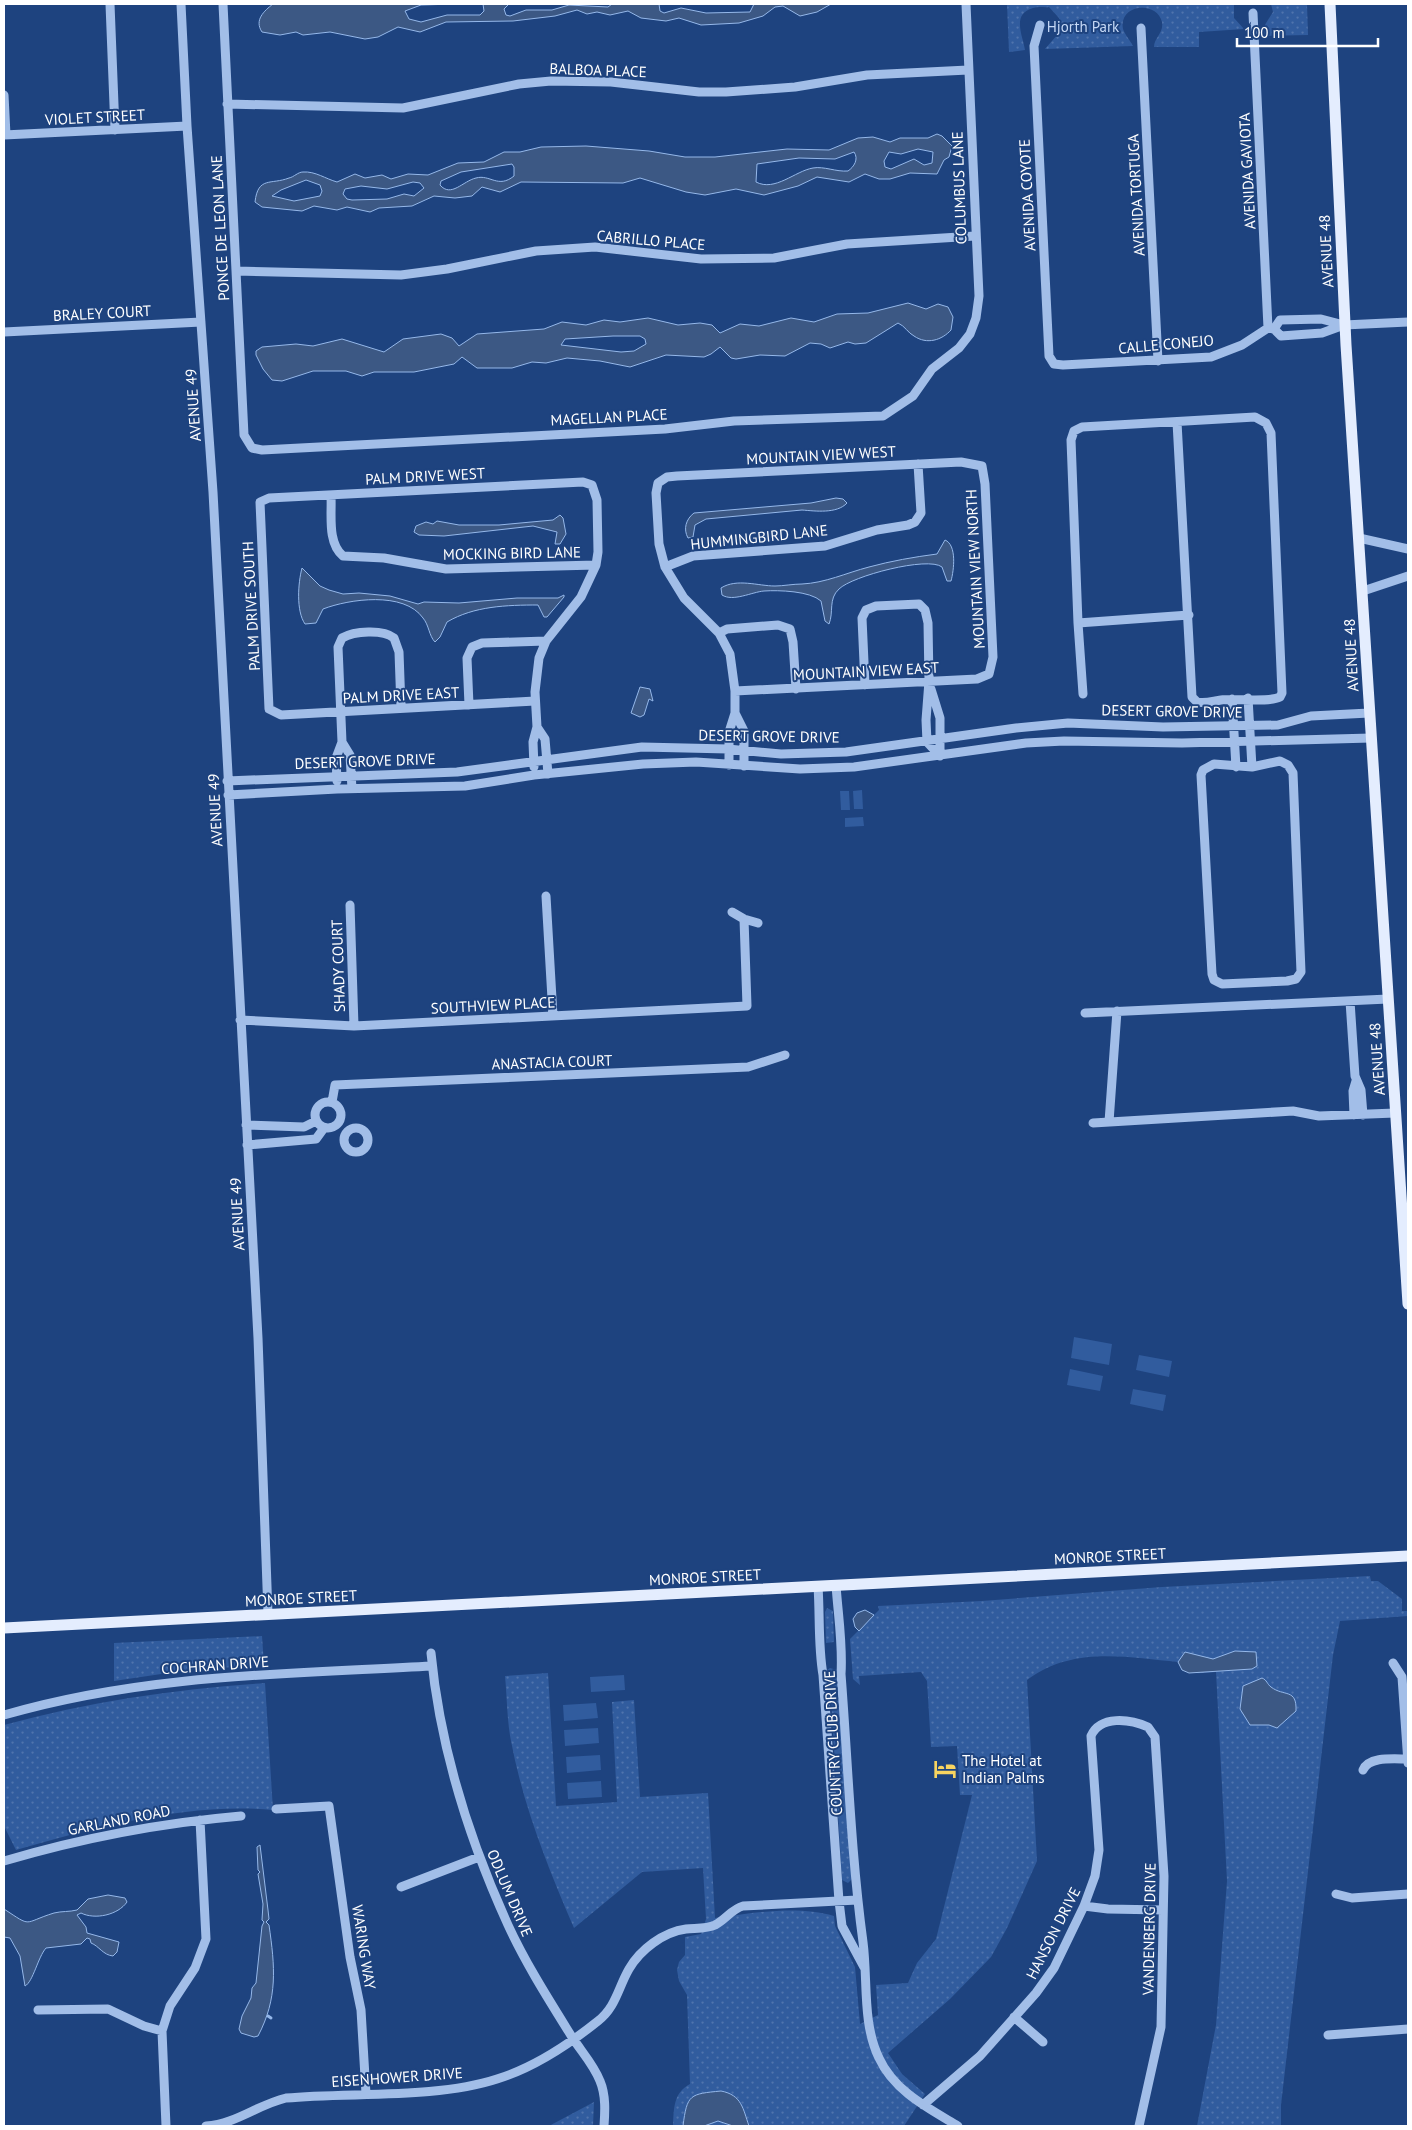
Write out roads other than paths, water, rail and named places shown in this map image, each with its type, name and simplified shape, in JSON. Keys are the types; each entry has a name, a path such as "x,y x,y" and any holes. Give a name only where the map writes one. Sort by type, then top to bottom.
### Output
{"main road":[{"name":"AVENUE 48","path":"1330,4 1344,325 1363,591 1369,713 1408,1304"},
{"name":"MONROE STREET","path":"4,1628 1408,1556"}],"street":[{"path":"110,4 115,130"},
{"name":"AVENUE 49","path":"182,4 187,126 213,492 258,1338 268,1614"},
{"name":"PONCE DE LEON LANE","path":"223,4 244,435 252,448"},
{"name":"COLUMBUS LANE","path":"944,358 959,348 970,334 976,318 979,296 966,4"},
{"name":"AVENIDA GAVIOTA","path":"1253,13 1271,328"},
{"name":"AVENIDA COYOTE","path":"1040,25 1034,46 1034,56 1049,356 1054,364"},
{"name":"AVENIDA TORTUGA","path":"1141,28 1158,361"},
{"name":"BALBOA PLACE","path":"227,104 402,108 519,84 551,80 611,82 699,92 726,92 796,87 867,75 968,70"},
{"path":"4,95 5,135"},
{"name":"VIOLET STREET","path":"5,135 187,126"},
{"name":"CABRILLO PLACE","path":"236,271 400,275 447,269 536,251 595,247 700,259 774,258 847,244 975,236"},
{"name":"CALLE CONEJO","path":"1054,364 1158,361 1211,357 1242,345 1271,328 1280,320 1321,319 1344,325"},
{"name":"BRALEY COURT","path":"4,332 201,322"},
{"path":"1271,328 1281,336 1322,333 1344,325 1408,322"},
{"name":"MAGELLAN PLACE","path":"252,448 262,450 665,428 742,420 883,416 913,396 932,369 944,358"},
{"path":"1083,694 1078,623 1071,440 1074,431 1082,427 1255,417 1266,423 1271,433 1282,686 1280,697 1232,699 1200,703 1192,697 1177,422"},
{"name":"MOUNTAIN VIEW WEST","path":"665,567 659,544 656,493 658,483 667,477 969,462 982,466 984,471"},
{"name":"HUMMINGBIRD LANE","path":"665,567 693,556 825,546 877,530 908,525 915,522 921,513 918,464"},
{"name":"MOUNTAIN VIEW NORTH","path":"984,471 993,666"},
{"name":"PALM DRIVE WEST","path":"260,502 269,498 582,482 592,485 596,500 598,552 596,565"},
{"name":"MOCKING BIRD LANE","path":"331,496 333,540 335,547 343,556 384,558 446,569 596,565"},
{"name":"PALM DRIVE SOUTH","path":"260,502 269,709"},
{"path":"1359,538 1408,549"},
{"path":"534,775 533,742 537,727 535,701 537,671 546,641 581,597 596,565"},
{"path":"665,567 684,598 719,633 730,654 735,692 735,713 728,732 728,765"},
{"path":"1363,591 1408,576"},
{"path":"865,685 862,618 866,610 876,606 919,604 925,610 928,624 927,742 940,756"},
{"path":"1078,623 1189,615"},
{"path":"719,633 727,629 778,625 790,629 793,642 796,689"},
{"path":"337,789 336,758 342,742 338,647 342,638 354,634 384,633 390,634 398,642 401,708"},
{"path":"469,705 467,658 472,647 482,643 546,641"},
{"name":"MOUNTAIN VIEW EAST","path":"735,692 984,678 989,674 993,666"},
{"path":"929,681 940,718 940,756"},
{"path":"1248,698 1252,767"},
{"path":"1232,699 1236,768"},
{"name":"PALM DRIVE EAST","path":"269,709 281,715 535,701"},
{"path":"735,713 744,731 744,766"},
{"name":"DESERT GROVE DRIVE","path":"227,781 457,772 642,747 728,749 781,754 846,752 1068,724 1163,727 1278,725 1311,716 1369,713"},
{"path":"1278,725 1279,740"},
{"path":"537,727 545,740 548,774"},
{"name":"DESERT GROVE DRIVE","path":"228,795 352,788 465,786 534,775 643,764 696,762 800,769 844,768 1026,743 1064,741 1182,743 1279,740 1304,742 1371,738"},
{"path":"342,742 350,756 352,788"},
{"path":"1280,762 1288,765 1292,773 1302,966 1301,972 1296,979 1222,984 1214,980 1212,974 1201,775 1203,770 1214,764 1236,768 1252,767 1280,762"},
{"path":"546,896 553,1016"},
{"name":"SHADY COURT","path":"350,905 354,1026"},
{"path":"732,912 744,919 758,923"},
{"name":"SOUTHVIEW PLACE","path":"240,1020 354,1026 747,1006 744,919"},
{"path":"1085,1013 1265,1003 1350,1002 1388,999"},
{"path":"1350,1002 1356,1081 1353,1091 1359,1115"},
{"path":"1109,1122 1117,1011"},
{"name":"ANASTACIA COURT","path":"316,1121 315,1111 322,1103 332,1102 335,1085 748,1068 785,1055"},
{"path":"246,1125 304,1127 316,1121 324,1128 334,1127 338,1124 341,1114 340,1109 332,1102"},
{"path":"1094,1123 1293,1111 1319,1116 1396,1112"},
{"path":"338,1124 348,1132"},
{"path":"247,1145 316,1139 324,1128"},
{"name":"COUNTRY CLUB DRIVE","path":"836,1585 838,1630 843,1654 842,1674 857,1900 866,1971 870,2035 879,2059 902,2089 923,2105 958,2126"},
{"name":"COUNTRY CLUB DRIVE","path":"818,1586 821,1632 819,1653 823,1675 838,1901 842,1926 866,1971"},
{"name":"ODLUM DRIVE","path":"431,1653 449,1766 479,1857 521,1951 601,2082 605,2104 604,2126"},
{"path":"1393,1663 1402,1677 1408,1763"},
{"name":"COCHRAN DRIVE","path":"4,1714 89,1694 189,1679 432,1666"},
{"name":"HANSON DRIVE","path":"923,2105 970,2065 1046,1982 1084,1906 1095,1876 1099,1850 1091,1746 1091,1736 1094,1727 1107,1721 1143,1724 1153,1730"},
{"name":"VANDENBERG DRIVE","path":"1139,2126 1160,2038 1164,1876 1156,1744 1153,1730"},
{"path":"1362,1770 1365,1764 1371,1761 1408,1758"},
{"name":"WARING WAY","path":"276,1809 329,1806 350,1957 361,2010 366,2094"},
{"name":"GARLAND ROAD","path":"4,1861 118,1832 241,1816"},
{"path":"166,2126 162,2031 170,2006 195,1968 206,1939 200,1820"},
{"path":"401,1887 479,1857"},
{"path":"1336,1894 1352,1898 1408,1894"},
{"name":"EISENHOWER DRIVE","path":"206,2126 227,2123 241,2118 262,2105 286,2098 457,2088 496,2080 529,2066 573,2039 609,2011 633,1963 648,1947 665,1935 684,1929 716,1924 734,1910 743,1906 857,1900"},
{"path":"1084,1906 1108,1909 1163,1910"},
{"path":"38,2010 108,2009 144,2026 162,2031"},
{"path":"1014,2017 1043,2042"},
{"path":"1328,2035 1408,2029"}],"place":[{"name":"The Hotel at Indian Palms","path":"945,1769"}],"park label":[{"name":"Hjorth Park","path":"1083,26"}]}
